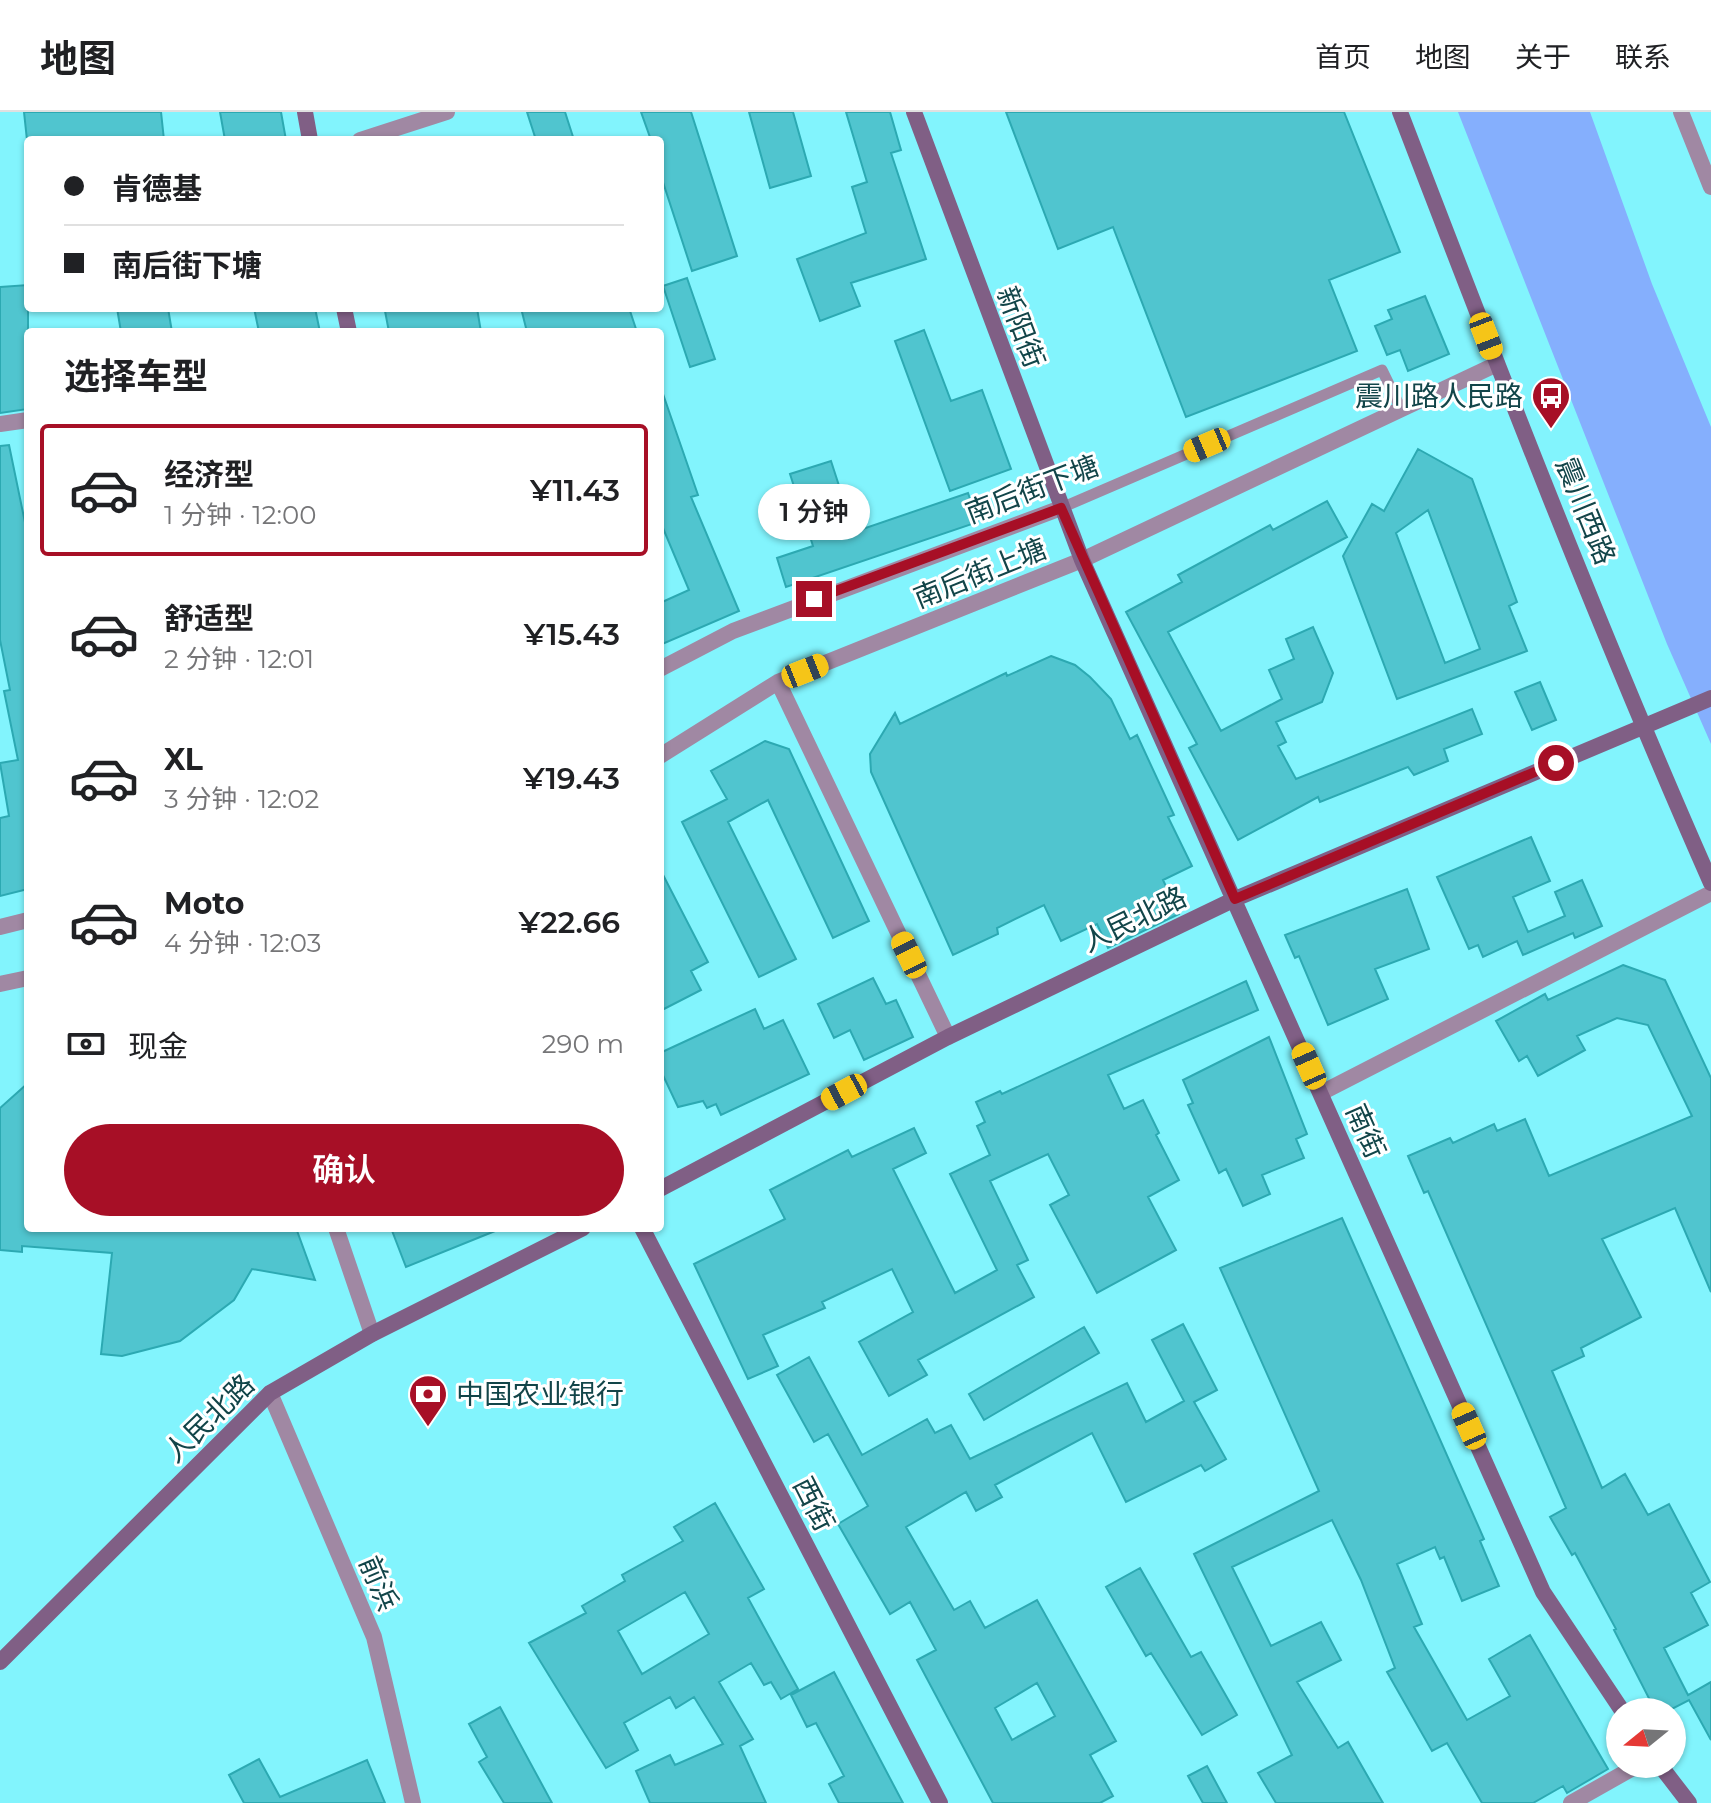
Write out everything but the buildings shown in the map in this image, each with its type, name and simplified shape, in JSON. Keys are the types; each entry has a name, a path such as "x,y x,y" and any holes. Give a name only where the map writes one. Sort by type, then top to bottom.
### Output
{"street":[{"path":"305,112 309,136"},
{"path":"372,136 447,112"},
{"name":"新阳街","path":"914,112 1082,560"},
{"name":"震川西路","path":"1400,112 1497,364 1711,883"},
{"path":"1681,112 1711,187"},
{"name":"南后街上塘","path":"664,753 778,682 1082,560 1497,364"},
{"path":"0,424 24,421"},
{"name":"南后街下塘","path":"664,667 733,631 1061,508"},
{"name":"南街","path":"1082,560 1543,1592 1614,1698"},
{"path":"778,682 948,1037"},
{"name":"人民北路","path":"664,1187 948,1037 1235,899 1711,698"},
{"path":"1321,1093 1711,893"},
{"path":"0,927 24,921"},
{"path":"0,984 24,979"},
{"path":"337,1232 372,1334"},
{"name":"人民北路","path":"0,1662 270,1393 372,1334 575,1232"},
{"name":"西街","path":"644,1232 940,1803"},
{"name":"前浜","path":"270,1393 374,1637 413,1803"},
{"path":"1571,1803 1615,1778"},
{"path":"1670,1778 1689,1803"}],"lane":[{"name":"南后街下塘","path":"1061,508 1382,370 1401,409"}],"water":[{"path":"1458,112 1590,112 1652,284 1711,427 1711,744 1667,644"}],"place":[{"name":"震川路人民路","path":"1551,430"},
{"name":"中国农业银行","path":"428,1428"}],"route":[{"path":"814,599 1061,508 1235,899 1556,763"}]}
